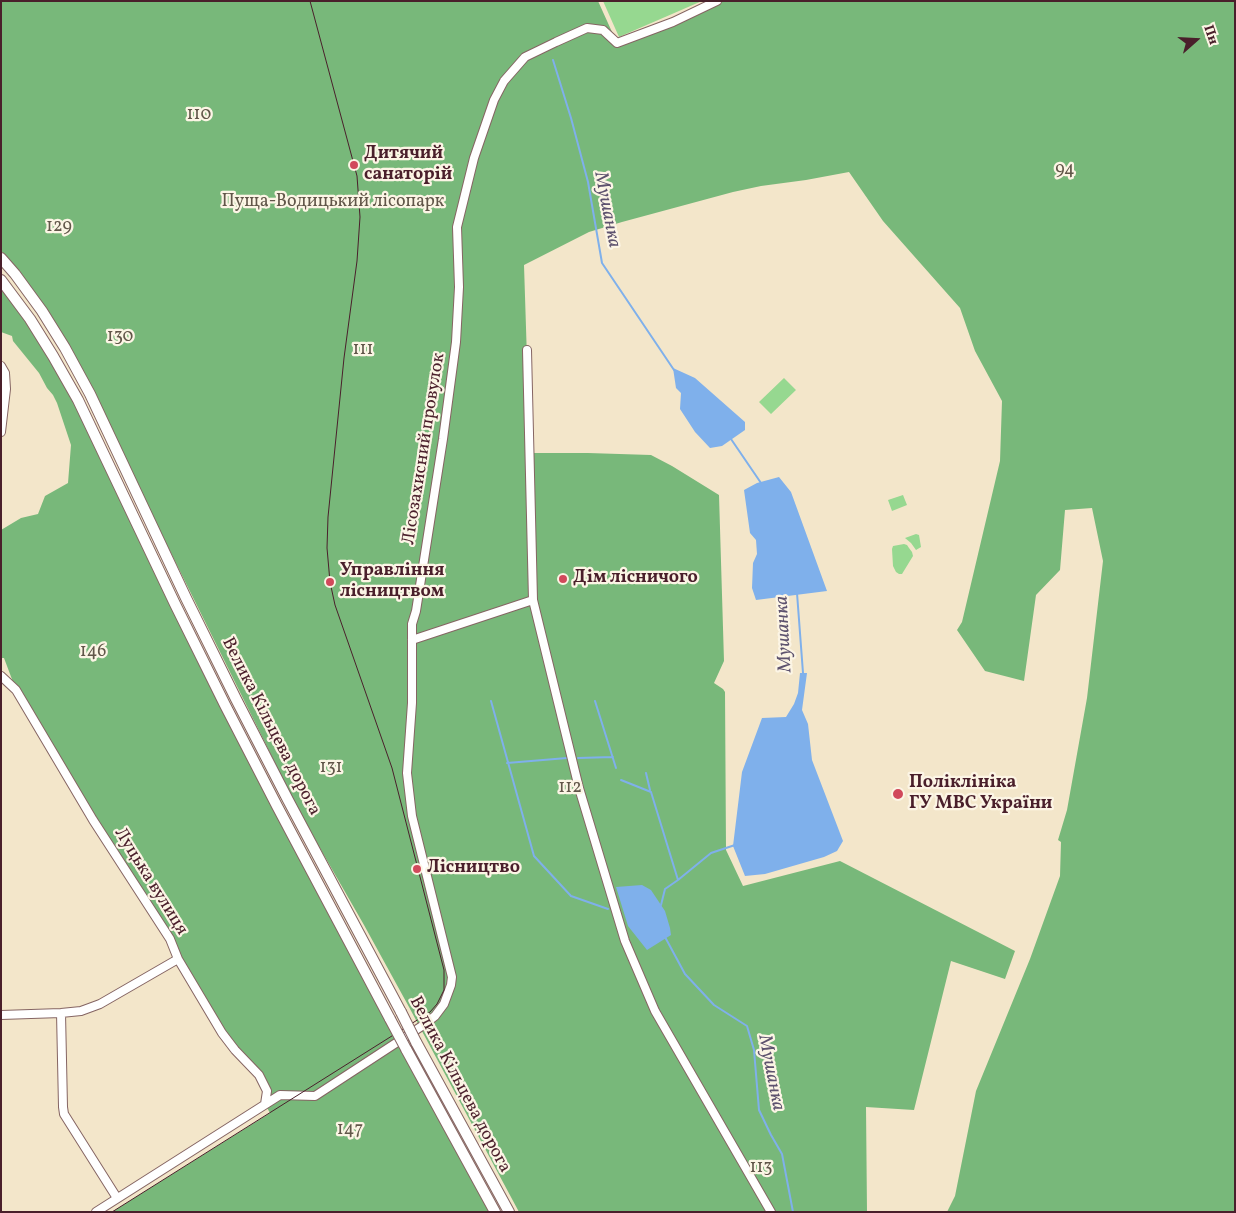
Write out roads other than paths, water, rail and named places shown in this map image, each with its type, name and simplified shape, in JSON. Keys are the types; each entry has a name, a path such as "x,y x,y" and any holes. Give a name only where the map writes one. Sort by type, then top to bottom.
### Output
{"main road":[{"name":"Велика Кільцева дорога","path":"1,258 42,311 90,394 236,699 416,1042 509,1212"},
{"name":"Велика Кільцева дорога","path":"1,280 35,326 78,400 175,604 264,781 495,1212"}],"street":[{"name":"Лісозахисний провулок","path":"96,1212 280,1095 315,1096 435,1016 444,1004 448,996 452,977 412,816 408,785 407,773 412,703 412,624 416,611 443,439 456,342 459,287 457,227 474,158 494,100 504,81 525,57 588,28 603,30 617,43 673,22 716,1"},
{"path":"527,350 533,600 579,788 625,941 655,1010 771,1212"},
{"path":"1,366 5,373 6,389 1,432"},
{"path":"412,640 533,600"},
{"name":"Луцька вулиця","path":"1,676 16,690 93,819 170,939 178,959 222,1033 259,1075 267,1092 265,1104"},
{"path":"1,1015 82,1011 100,1004 178,959"},
{"path":"61,1013 62,1107 64,1114 117,1198"}],"water":[{"path":"673,368 695,378 745,422 745,430 722,446 710,448 695,432 680,409 681,393 676,388"},
{"path":"779,477 791,492 827,591 756,600 752,588 753,563 757,554 756,540 750,533 744,490 757,483"},
{"path":"800,673 807,673 802,710 808,724 812,760 843,841 837,851 824,857 765,874 745,876 733,846 742,772 762,718 786,717 794,704 798,693"},
{"path":"642,885 651,890 665,911 671,935 647,950 628,926 616,887"}],"waterway":[{"name":"Мушанка","path":"553,60 588,182 602,263 674,370"},
{"name":"Мушанка","path":"731,439 761,483"},
{"name":"Мушанка","path":"797,593 803,673"},
{"path":"491,701 534,856 571,896 608,909"},
{"path":"595,701 616,768"},
{"path":"578,758 613,757"},
{"path":"507,763 567,758"},
{"path":"646,773 650,790"},
{"path":"621,780 651,792 678,880"},
{"name":"Мушанка","path":"661,905 665,889 711,853 735,845"},
{"name":"Мушанка","path":"665,937 685,974 714,1005 747,1026 754,1050 759,1110 782,1154 793,1212"}],"tram line":[{"path":"112,1212 430,1012 437,1004 444,990 444,970 392,768 335,605 330,582 327,548 328,517 344,358 357,261 360,217 357,176 310,1"}],"place":[{"name":"Дитячий санаторій","path":"354,165"},
{"name":"Дім лісничого","path":"563,579"},
{"name":"Управління лісництвом","path":"330,582"},
{"name":"Поліклініка ГУ МВС України","path":"898,794"},
{"name":"Лісництво","path":"417,869"}],"park label":[{"name":"110","path":"199,116"},
{"name":"94","path":"1065,171"},
{"name":"Пуща-Водицький лісопарк","path":"333,203"},
{"name":"129","path":"59,228"},
{"name":"130","path":"120,338"},
{"name":"111","path":"363,351"},
{"name":"146","path":"93,653"},
{"name":"131","path":"331,769"},
{"name":"112","path":"570,789"},
{"name":"147","path":"350,1131"},
{"name":"113","path":"761,1169"}]}
